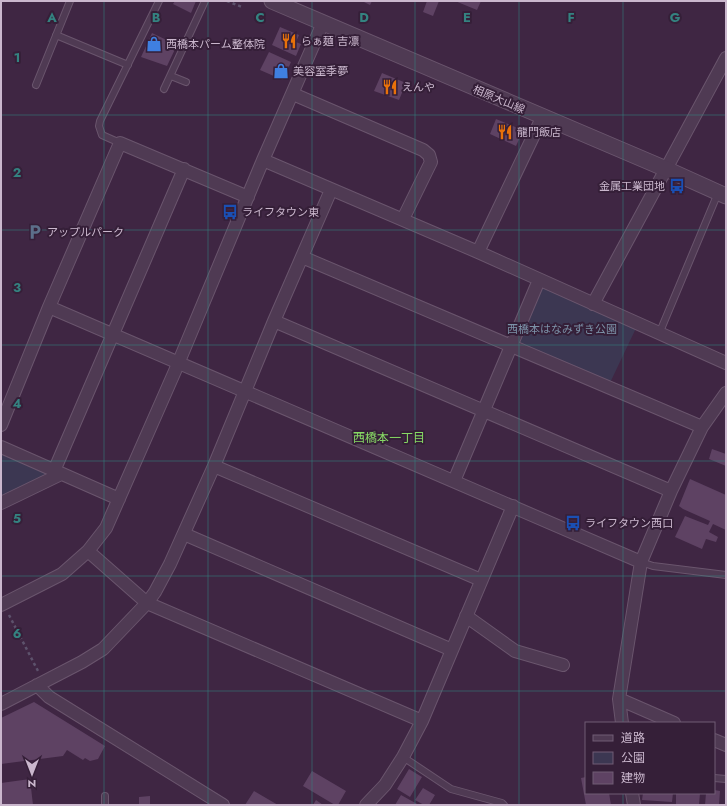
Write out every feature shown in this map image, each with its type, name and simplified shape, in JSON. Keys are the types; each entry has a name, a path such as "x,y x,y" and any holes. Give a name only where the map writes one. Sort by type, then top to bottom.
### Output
{"street":[{"name":"相原大山線","path":"272,1 542,118 666,169 722,195"},
{"path":"2,605 62,574 88,551 106,528 323,23"},
{"path":"593,304 726,58"},
{"path":"292,94 416,147 429,155 431,162 403,220"},
{"path":"478,252 542,118"},
{"path":"1,426 49,307 120,143 248,197"},
{"path":"263,160 478,252 726,363"},
{"path":"1,503 58,472 112,335 184,169"},
{"path":"1,704 82,662 103,649 147,604 155,592 170,564 214,466 274,321 331,190"},
{"path":"302,256 702,427"},
{"path":"454,481 539,280"},
{"path":"49,307 641,562"},
{"path":"274,321 483,412 672,491"},
{"path":"622,722 619,699 641,562 702,427 726,393"},
{"path":"1,447 119,499"},
{"path":"214,466 481,580"},
{"path":"366,805 384,785 403,757 422,722 513,506"},
{"path":"184,534 452,650"},
{"path":"88,551 147,604 422,722"},
{"path":"466,616 515,652 563,665"},
{"path":"40,684 49,698 223,805"},
{"path":"619,699 672,722"},
{"path":"715,740 726,745"},
{"path":"632,794 634,805"}],"lane":[{"path":"36,85 70,1"},
{"path":"120,143 102,135 99,126 100,121 159,1"},
{"path":"164,89 205,1"},
{"path":"56,35 128,65"},
{"path":"171,76 186,82"},
{"path":"659,334 722,195"},
{"path":"641,562 653,566 726,575"},
{"path":"403,757 451,789 502,803 504,805"},
{"path":"715,778 726,779"},
{"path":"105,796 105,805"}],"path":[{"path":"227,1 242,7"},
{"path":"2,605 40,684"}],"green space":[{"name":"西橋本はなみずき公園","path":"539,280 638,324 608,387 512,346"},
{"path":"1,447 54,471 1,503"}],"building":[{"path":"175,1 196,1 191,13 173,4"},
{"path":"362,1 372,1 370,5"},
{"path":"427,1 439,1 433,16 423,12"},
{"path":"455,1 481,1 477,10"},
{"path":"280,27 299,35 296,42 301,44 296,56 272,45"},
{"path":"152,33 177,45 167,66 141,57"},
{"path":"269,52 291,62 283,80 260,70"},
{"path":"382,73 406,83 399,100 374,91"},
{"path":"496,119 520,129 519,132 522,133 516,146 490,134"},
{"path":"712,449 726,454 726,466 709,459"},
{"path":"690,479 726,495 726,530 713,524 709,532 718,537 716,542 706,539 702,549 675,537 685,516 708,525 710,521 679,506"},
{"path":"34,702 105,746 98,759 90,761 85,758 83,760 67,750 63,756 1,764 1,718"},
{"path":"409,769 422,777 410,797 397,789"},
{"path":"312,771 346,791 338,805 335,805 303,786"},
{"path":"585,777 585,794 609,794 611,805 586,805 581,778"},
{"path":"30,779 33,805 1,805 1,783"},
{"path":"423,788 435,795 429,805 424,805 415,800"},
{"path":"715,790 720,791 719,805 705,805 706,794 715,794"},
{"path":"254,791 278,805 245,805"},
{"path":"643,794 673,794 672,802 642,800"},
{"path":"676,794 700,794 699,805 676,805"},
{"path":"401,795 419,805 395,805"},
{"path":"150,796 150,805 139,805 139,797"},
{"path":"316,800 323,805 313,805"}],"place":[{"name":"らぁ麺 吉凛","path":"289,41"},
{"name":"西橋本パーム整体院","path":"154,44"},
{"name":"美容室季夢","path":"281,71"},
{"name":"えんや","path":"390,87"},
{"name":"龍門飯店","path":"505,132"},
{"name":"金属工業団地","path":"677,186"},
{"name":"ライフタウン東","path":"230,212"},
{"name":"アップルパーク","path":"35,232"},
{"name":"ライフタウン西口","path":"573,523"}],"district":[{"name":"西橋本一丁目","path":"389,438"}]}
